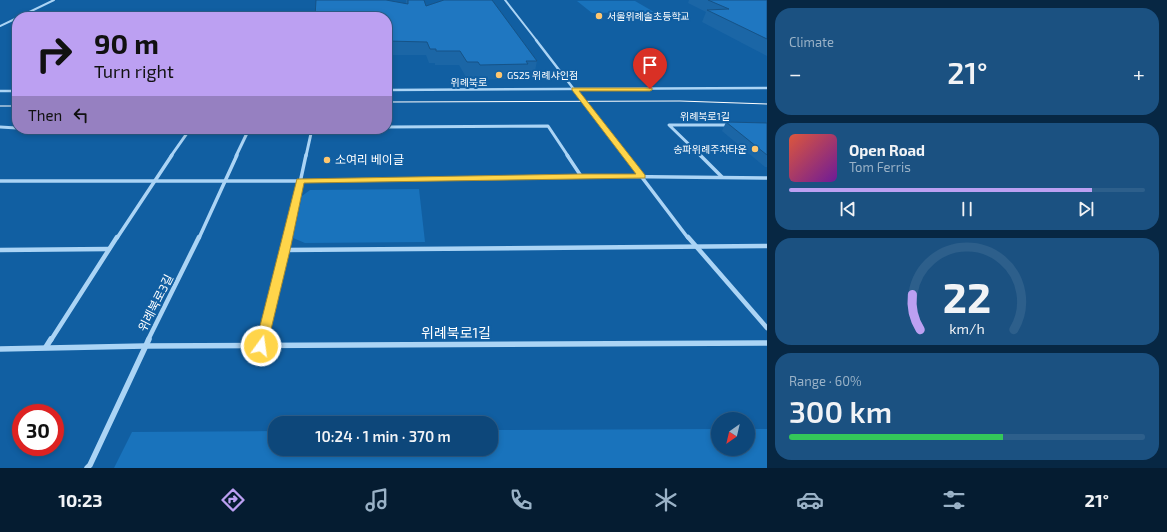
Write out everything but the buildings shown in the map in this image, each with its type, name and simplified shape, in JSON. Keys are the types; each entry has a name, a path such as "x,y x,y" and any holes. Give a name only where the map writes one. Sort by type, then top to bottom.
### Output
{"street":[{"path":"29,12 54,0"},
{"path":"505,0 694,246 767,328"},
{"path":"0,26 12,20"},
{"name":"위례북로","path":"392,90 767,88"},
{"path":"0,91 12,91"},
{"name":"위례북로1길","path":"722,177 669,125 736,125"},
{"path":"392,127 548,126 581,176"},
{"path":"0,128 12,128"},
{"path":"46,347 109,249 187,134"},
{"name":"위례북로3길","path":"0,348 145,346 190,257 247,134"},
{"path":"261,346 285,250 311,134"},
{"path":"0,181 300,181 581,176 767,178"},
{"path":"285,250 767,246"},
{"path":"0,250 109,249"},
{"name":"위례북로1길","path":"145,346 767,343"},
{"path":"88,468 145,346"}],"shaded area":[{"path":"577,1 635,1 654,12 592,13"},
{"path":"419,189 425,242 305,243 293,238 302,196 310,190"},
{"path":"711,429 711,456 755,456 755,429 767,429 767,468 114,468 132,432 268,431 268,456 498,456 498,430"}],"tram line":[{"path":"392,102 680,101 767,104"},
{"path":"0,106 12,106"}],"place":[{"name":"서울위례솔초등학교","path":"599,16"},
{"name":"GS25 위례샤인점","path":"499,75"},
{"name":"송파위례주차타운","path":"755,149"},
{"name":"소여리 베이글","path":"327,160"}],"route":[{"path":"261,346 285,250 300,181 581,176 642,177 574,89 650,89"}]}
